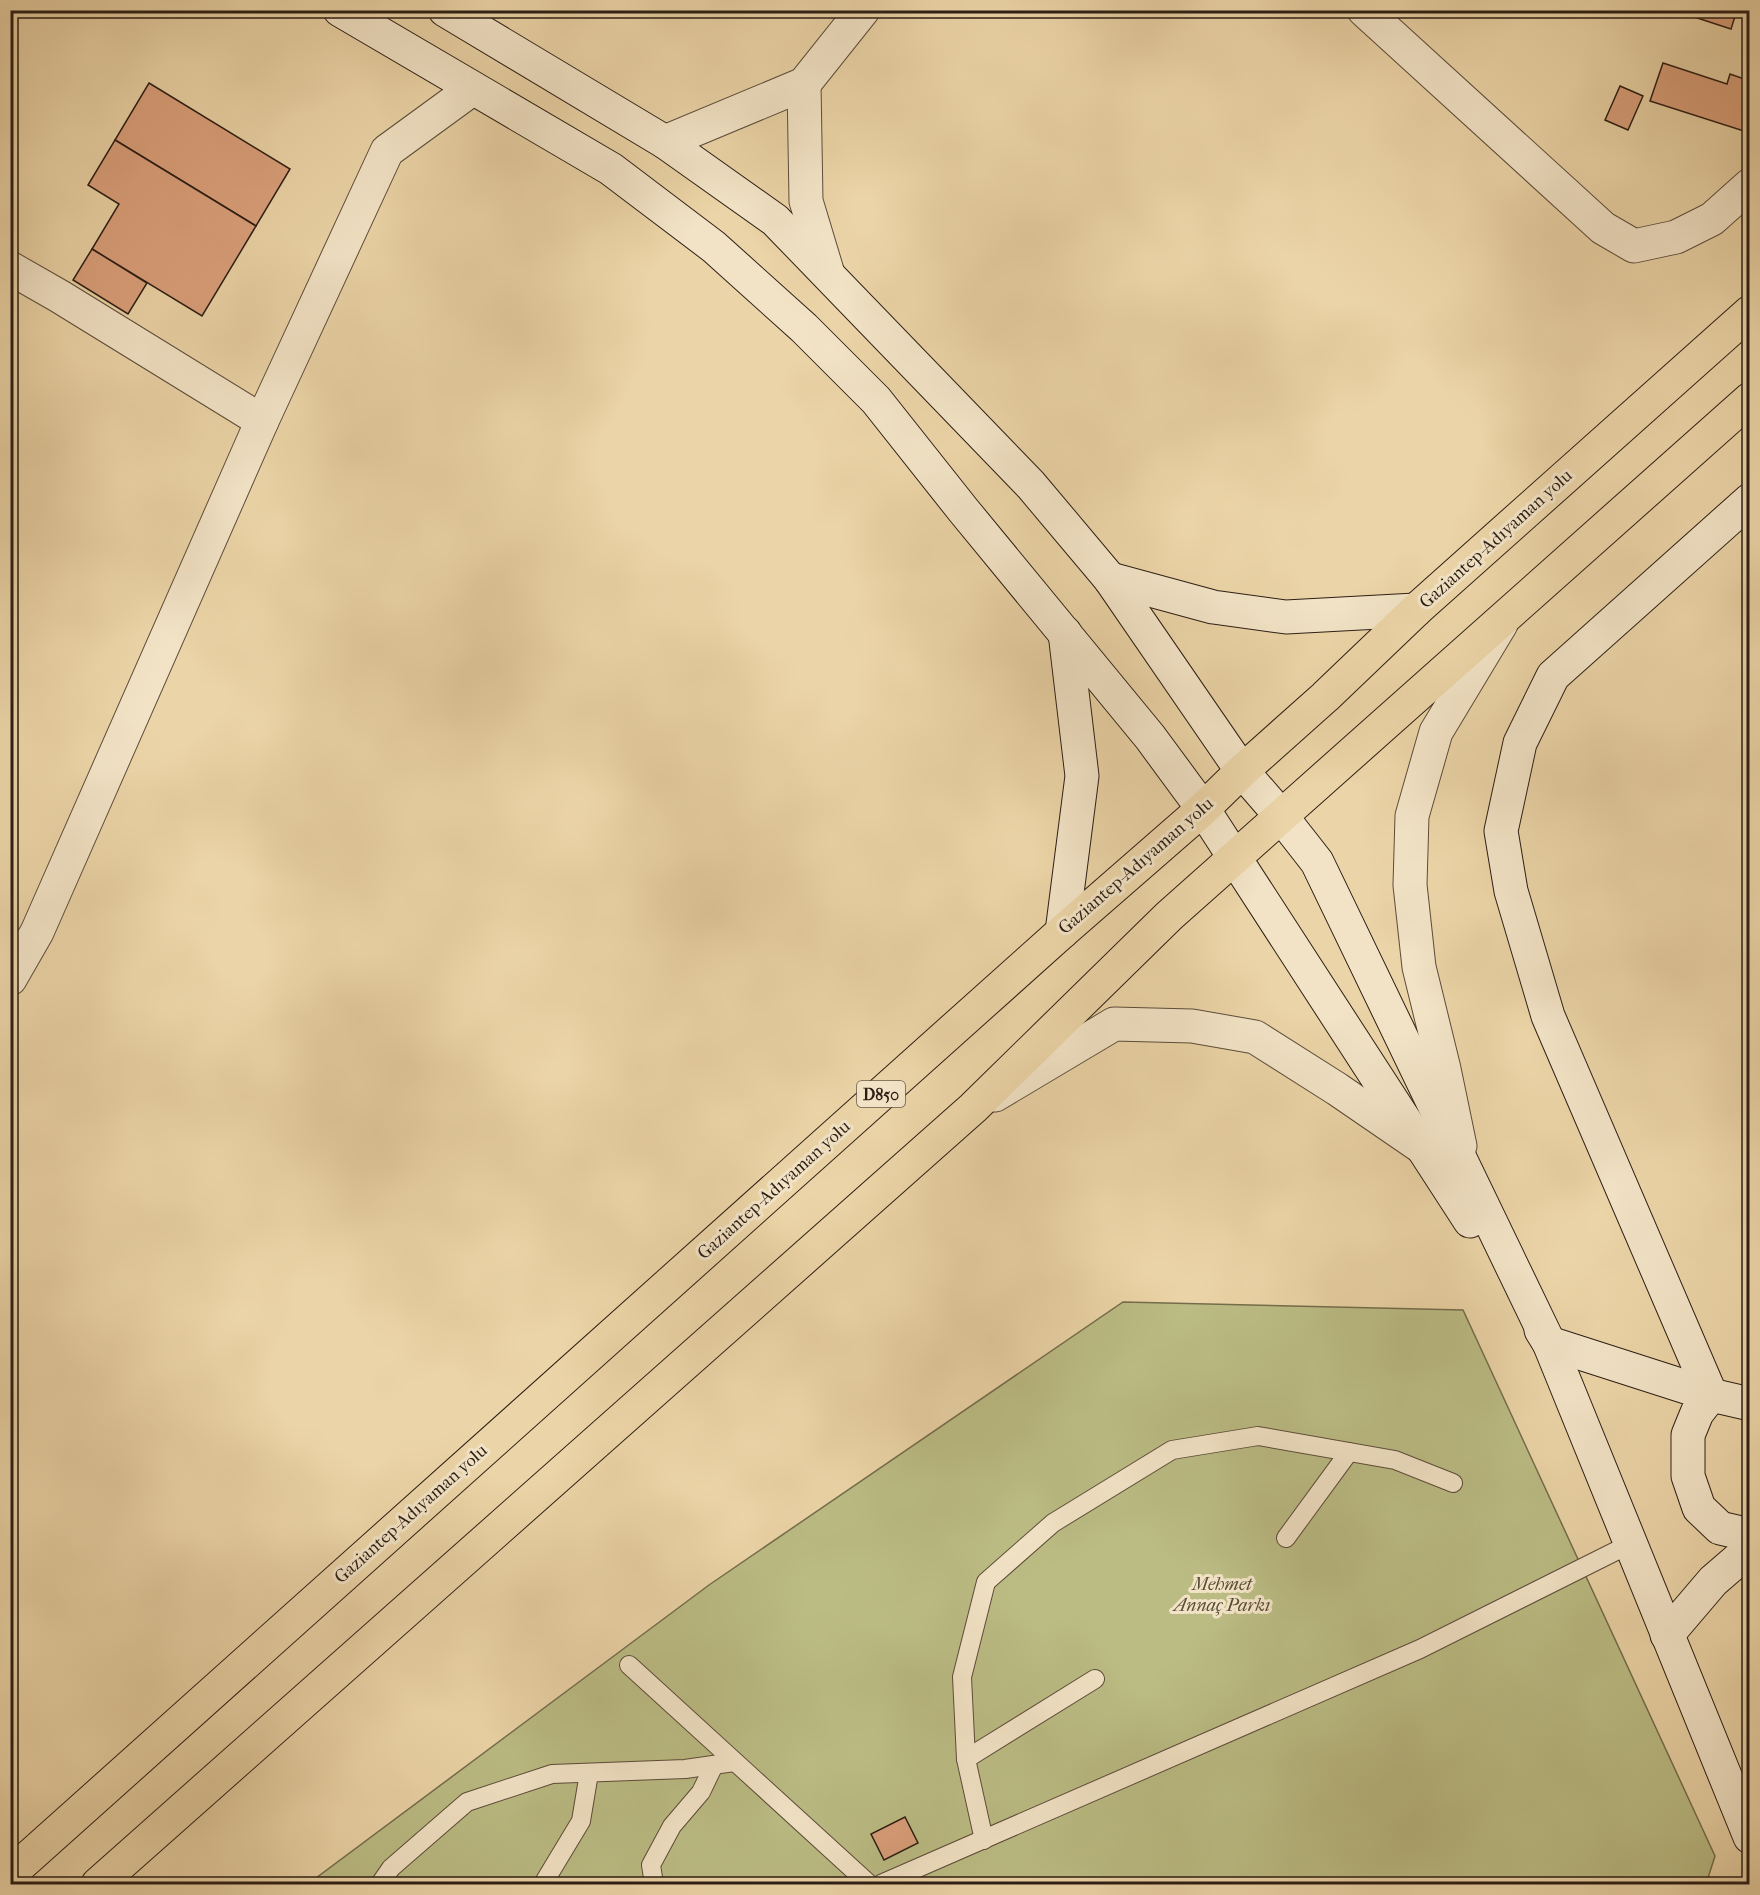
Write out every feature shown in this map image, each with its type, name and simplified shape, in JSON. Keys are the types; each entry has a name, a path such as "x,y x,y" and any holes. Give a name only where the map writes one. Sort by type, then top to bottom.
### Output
{"highway":[{"name":"Gaziantep-Adıyaman yolu","path":"15,1859 1203,809 1416,610 1749,312"},
{"path":"98,1884 973,1108 1168,916 1236,858 1749,399"}],"street":[{"path":"340,10 611,169 714,247 804,328 876,400 1150,737 1203,809 1549,1343 1711,1395 1749,1404"},
{"path":"445,10 665,142 775,220 1031,485 1110,579 1242,771 1317,862 1549,1343 1749,1837"},
{"path":"665,142 804,84 863,10"},
{"path":"1365,10 1603,228 1634,246 1676,237 1712,219 1749,185"},
{"path":"804,84 806,201 828,274"},
{"path":"10,979 37,932 262,421 387,151 472,89"},
{"path":"10,268 262,421"},
{"path":"1711,1395 1548,1016 1511,891 1501,831 1520,743 1553,676 1749,500"},
{"path":"1110,579 1213,607 1286,617 1416,610"},
{"path":"1466,1171 1419,967 1410,885 1412,816 1436,732 1505,617"},
{"path":"1062,932 1082,776 1065,633"},
{"path":"973,1108 1114,1024 1192,1026 1255,1037 1424,1148"},
{"path":"1711,1395 1697,1413 1688,1436 1688,1476 1699,1508 1720,1528 1749,1535"},
{"path":"1667,1635 1713,1581 1749,1549"}],"lane":[{"path":"984,1840 966,1759 962,1677 986,1582 1053,1523 1172,1450 1258,1436 1395,1460 1453,1483"},
{"path":"1286,1538 1349,1452"},
{"path":"881,1884 1420,1649 1630,1544"},
{"path":"629,1665 869,1884"},
{"path":"966,1759 1095,1679"},
{"path":"380,1884 391,1868 467,1802 552,1774 685,1769 734,1762"},
{"path":"654,1884 651,1865 672,1826 701,1792 714,1765"},
{"path":"543,1884 581,1821 589,1773"}],"green space":[{"name":"Mehmet Annaç Parkı","path":"1123,1302 1463,1310 1715,1856 1706,1884 308,1884 709,1585"}],"building":[{"path":"1683,10 1737,10 1731,29 1682,13"},
{"path":"1663,63 1727,84 1730,74 1750,81 1750,133 1650,101"},
{"path":"149,83 290,169 256,226 115,140"},
{"path":"1620,86 1643,96 1628,130 1605,120"},
{"path":"115,140 256,226 202,316 92,249 119,204 88,185"},
{"path":"92,249 147,283 128,314 73,280"},
{"path":"905,1817 918,1843 884,1860 871,1834"}]}
